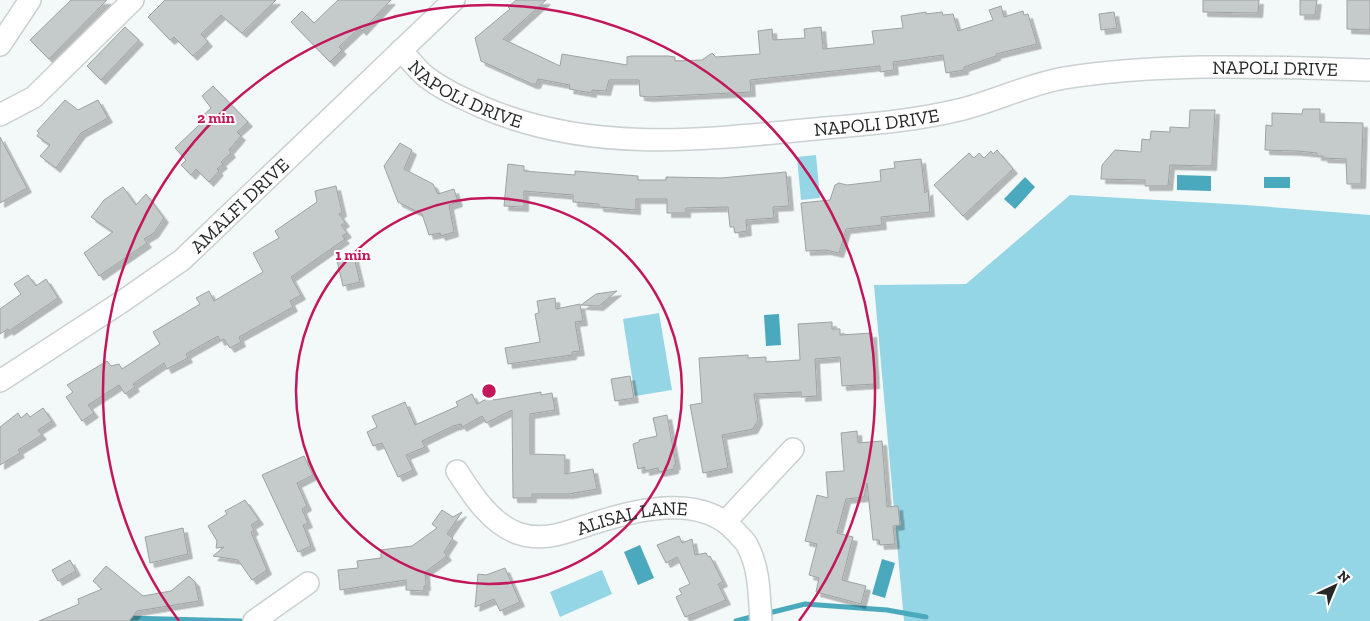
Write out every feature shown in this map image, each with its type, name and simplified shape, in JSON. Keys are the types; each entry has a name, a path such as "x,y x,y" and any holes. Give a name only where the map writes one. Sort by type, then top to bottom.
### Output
{"street":[{"path":"0,45 30,0"},
{"path":"0,115 34,97 133,0"},
{"name":"AMALFI DRIVE","path":"0,380 98,318 182,260 454,0"},
{"name":"NAPOLI DRIVE","path":"401,50 424,75 453,94 500,115 585,136 633,141 714,139 900,120 963,109 1061,79 1141,68 1235,66 1370,70"},
{"path":"761,621 757,570 748,545 726,521 793,449"},
{"name":"ALISAL LANE","path":"457,471 474,498 500,523 517,533 538,537 562,535 601,520 649,510 680,507 726,521"},
{"path":"254,621 308,583"}],"shaded area":[{"path":"816,155 820,198 801,200 797,157"},
{"path":"1177,175 1211,176 1211,191 1177,190"},
{"path":"1025,177 1035,187 1015,209 1004,199"},
{"path":"1264,177 1290,177 1290,188 1264,188"},
{"path":"1070,195 1246,205 1370,215 1370,621 904,621 874,285 966,284"},
{"path":"659,313 672,390 635,396 623,319"},
{"path":"779,314 781,345 766,346 764,315"},
{"path":"640,545 654,578 638,585 624,552"},
{"path":"882,559 895,563 885,598 872,594"},
{"path":"602,570 612,594 560,617 550,592"}],"building":[{"path":"71,0 107,0 49,59 30,40"},
{"path":"165,0 276,0 242,33 221,15 201,34 208,42 193,56 174,37 170,40 148,17"},
{"path":"338,0 391,0 362,31 359,28 339,47 342,50 330,62 291,22 302,11 314,23"},
{"path":"516,0 546,0 503,39 560,66 562,54 627,65 627,57 631,56 668,56 675,57 675,61 702,60 712,53 716,57 760,54 758,31 772,29 773,40 805,38 804,29 821,27 823,49 874,44 872,31 903,28 901,16 926,12 926,14 942,12 943,15 953,14 958,31 993,20 989,10 1001,6 1004,17 1023,11 1024,15 1028,14 1037,44 996,54 996,56 964,67 964,70 946,73 943,55 893,62 894,70 880,72 880,66 750,80 751,92 649,97 640,96 639,80 609,80 606,91 592,90 592,93 569,89 570,85 538,79 536,84 532,84 481,61 475,38 510,9 508,7"},
{"path":"1203,0 1259,0 1258,13 1203,12"},
{"path":"1300,0 1317,0 1315,15 1300,15"},
{"path":"1347,0 1370,0 1370,30 1347,29"},
{"path":"1114,12 1117,28 1101,30 1099,14"},
{"path":"125,27 139,40 101,80 87,66"},
{"path":"213,86 248,122 237,132 241,136 229,150 231,153 221,162 223,164 217,169 219,171 209,182 196,169 191,175 181,165 186,160 175,148 199,125 196,122 211,108 202,96"},
{"path":"65,100 78,110 98,100 108,118 81,133 56,168 40,156 50,145 37,136 39,133 37,131"},
{"path":"1303,109 1320,109 1320,122 1363,123 1361,184 1347,184 1346,159 1323,158 1323,156 1317,156 1317,153 1265,150 1266,125 1272,126 1272,113 1302,114"},
{"path":"1190,110 1215,110 1212,166 1170,165 1168,186 1145,186 1145,180 1101,179 1102,165 1115,150 1141,152 1142,139 1150,140 1151,131 1170,132 1170,127 1189,128"},
{"path":"0,137 27,188 0,203"},
{"path":"400,143 412,150 404,169 433,184 438,194 454,189 458,202 449,205 454,232 441,236 440,233 429,235 422,214 398,202 384,166"},
{"path":"997,150 1013,169 963,216 934,185 969,153 974,158 979,153 984,158 991,151 993,154"},
{"path":"921,159 925,193 928,190 930,212 881,217 882,225 846,229 839,253 826,250 806,251 801,203 830,200 835,185 839,183 847,185 881,181 880,170 895,168 894,162"},
{"path":"508,164 524,166 524,171 575,175 575,171 638,176 638,180 666,180 666,177 721,178 786,172 789,206 773,207 774,218 746,220 747,231 735,233 734,227 730,227 728,207 686,208 686,213 667,213 667,199 636,199 636,210 599,207 599,204 573,202 573,195 524,191 524,207 504,206"},
{"path":"336,186 342,212 339,214 345,222 341,225 347,233 342,236 345,239 291,277 301,295 290,301 293,307 239,337 241,342 230,348 224,339 220,341 218,336 186,354 188,358 167,369 164,363 133,384 135,387 125,394 119,385 88,405 94,413 82,421 66,397 73,392 67,385 107,361 111,366 119,364 122,369 160,344 153,332 200,304 196,298 209,291 214,301 263,272 253,253 279,238 275,231 317,202 315,191"},
{"path":"123,187 136,205 146,194 164,218 154,233 144,239 147,243 99,276 84,253 113,232 91,217 104,200"},
{"path":"354,257 360,282 343,286 337,261"},
{"path":"28,275 36,286 46,279 58,298 9,331 8,329 0,334 0,309 21,294 14,284"},
{"path":"617,291 599,306 581,305 596,294"},
{"path":"555,298 556,309 580,304 583,321 575,322 580,351 572,352 572,355 508,364 505,348 540,342 535,314 539,313 537,301"},
{"path":"832,322 832,329 840,329 840,335 872,333 875,384 842,386 840,357 815,359 817,396 801,397 801,392 754,394 758,420 753,429 722,435 728,468 703,473 690,405 702,403 699,358 748,355 748,358 766,357 766,362 800,360 798,324"},
{"path":"630,376 634,398 615,401 611,379"},
{"path":"541,392 541,395 552,393 555,410 530,414 530,454 565,455 565,474 593,469 597,489 569,494 532,494 532,498 513,498 512,410 486,423 482,416 462,427 461,424 453,426 422,441 425,447 406,455 413,470 398,477 382,443 373,446 367,432 377,427 372,416 405,402 415,425 458,406 456,402 472,394 477,404 492,396 494,400"},
{"path":"43,408 52,421 38,430 42,435 18,450 20,453 0,465 0,427 18,413 21,418 27,413 30,417"},
{"path":"667,415 676,465 674,465 674,469 659,472 658,468 645,471 645,467 638,469 633,444 639,442 639,440 657,436 653,418"},
{"path":"857,431 858,443 882,441 887,507 898,506 900,525 893,526 895,544 880,545 879,540 873,540 867,483 864,497 846,499 837,533 853,537 842,580 866,586 861,604 816,592 819,578 809,575 817,544 805,541 817,495 828,498 826,472 844,471 841,433"},
{"path":"304,456 313,475 297,483 307,506 302,509 308,523 303,525 311,546 298,552 262,475"},
{"path":"245,500 259,520 251,525 254,530 251,532 267,570 252,580 238,560 213,556 224,547 216,548 217,541 208,526 227,514 225,511"},
{"path":"442,510 453,517 462,512 447,534 453,538 444,552 447,556 425,572 426,586 424,586 424,591 406,590 406,580 340,590 338,570 358,568 357,561 381,558 381,550 412,546 437,528 432,524"},
{"path":"183,528 188,554 150,563 145,537"},
{"path":"679,536 682,543 692,539 695,555 706,553 708,557 710,556 723,582 718,584 726,600 685,617 676,597 682,594 679,589 690,584 677,557 666,563 657,545"},
{"path":"70,560 76,571 58,581 52,570"},
{"path":"106,566 143,596 171,591 189,576 195,582 199,601 137,611 129,621 39,621 79,604 78,599 102,589 93,581"},
{"path":"505,568 520,602 500,611 494,599 475,607 478,574 486,575"}],"waterway":[{"path":"765,614 805,604 887,610 926,617"},
{"path":"736,621 755,616"},
{"path":"126,618 241,621"}]}
